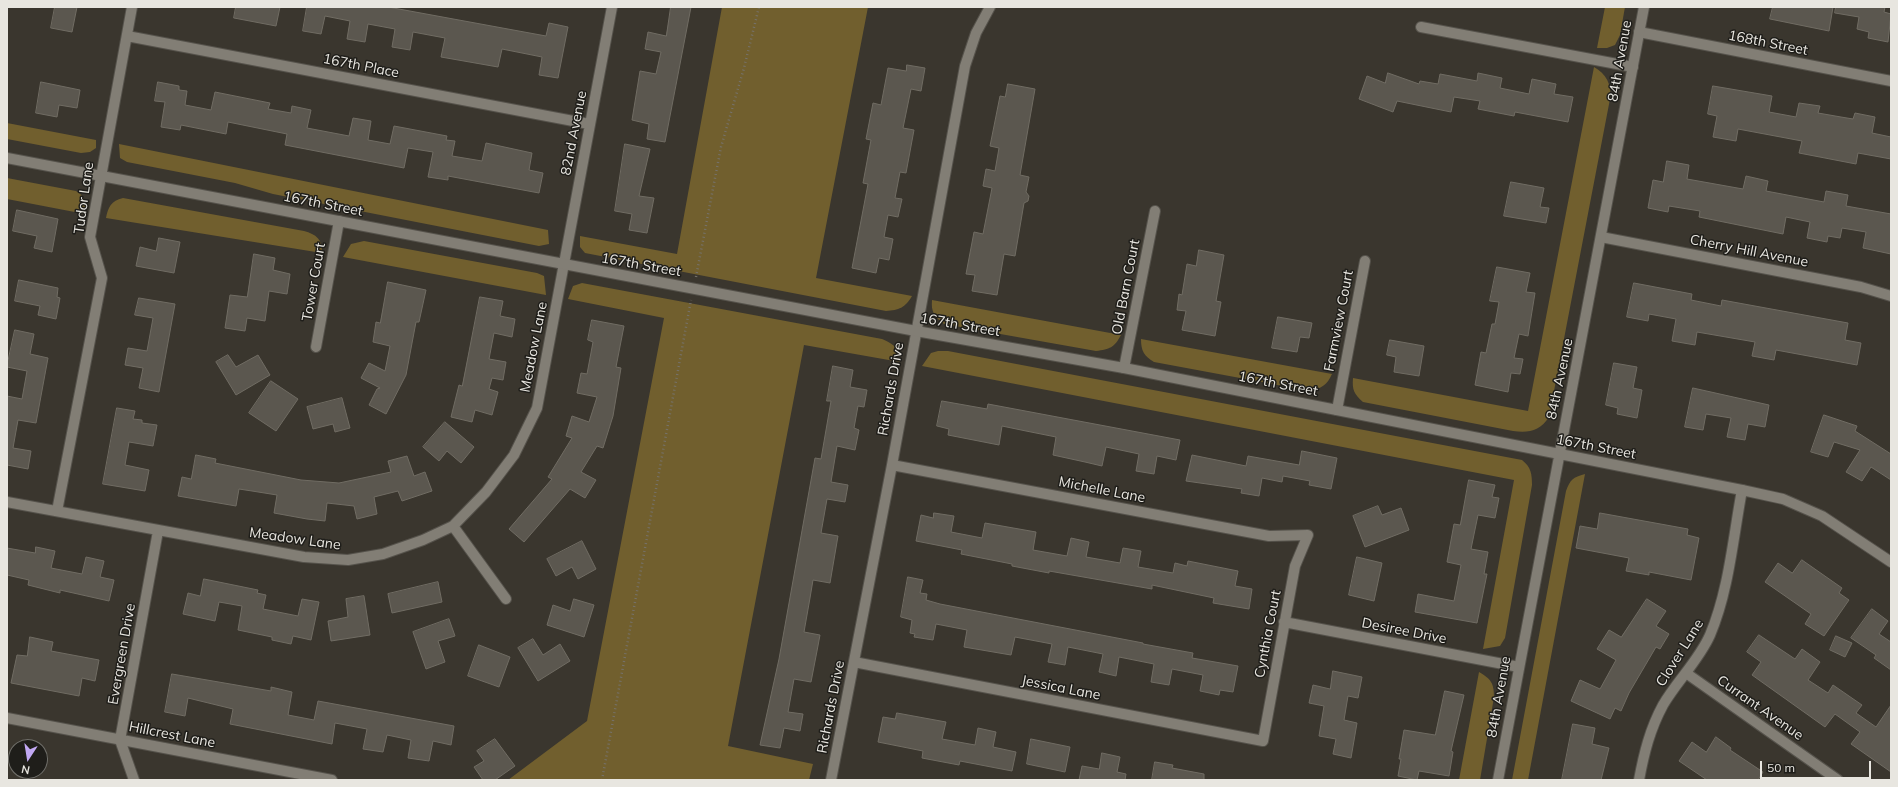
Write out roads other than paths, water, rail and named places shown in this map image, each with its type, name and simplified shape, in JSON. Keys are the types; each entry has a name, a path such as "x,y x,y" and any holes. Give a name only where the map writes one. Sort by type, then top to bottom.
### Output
{"street":[{"name":"Tudor Lane","path":"57,511 102,278 90,237 132,7"},
{"name":"82nd Avenue","path":"564,265 612,7"},
{"name":"Richards Drive","path":"831,780 892,465 965,66 976,33 990,7"},
{"name":"84th Avenue","path":"1498,780 1644,7"},
{"path":"1421,28 1633,67"},
{"name":"168th Street","path":"1639,32 1891,81"},
{"name":"167th Place","path":"127,36 590,124"},
{"name":"167th Street","path":"7,158 564,265 916,331 1124,368 1742,490 1782,499 1822,516 1891,562"},
{"name":"Old Barn Court","path":"1124,368 1155,211"},
{"name":"Tower Court","path":"316,347 339,221"},
{"name":"Cherry Hill Avenue","path":"1601,237 1861,287 1891,296"},
{"name":"Farmview Court","path":"1337,410 1365,261"},
{"name":"Meadow Lane","path":"7,502 304,557 348,560 383,554 423,540 452,526 486,492 514,455 537,408 564,265"},
{"name":"Michelle Lane","path":"892,465 1269,536 1308,535"},
{"name":"Clover Lane","path":"1639,780 1650,731 1664,705 1709,637 1717,617 1724,591 1742,490"},
{"path":"452,526 506,599"},
{"name":"Evergreen Drive","path":"134,780 120,740 158,531"},
{"name":"Cynthia Court","path":"1262,741 1295,566 1308,535"},
{"name":"Desiree Drive","path":"1284,622 1519,667"},
{"name":"Jessica Lane","path":"854,662 1262,741"},
{"name":"Currant Avenue","path":"1686,673 1838,780"},
{"name":"Hillcrest Lane","path":"7,718 332,780"}]}
